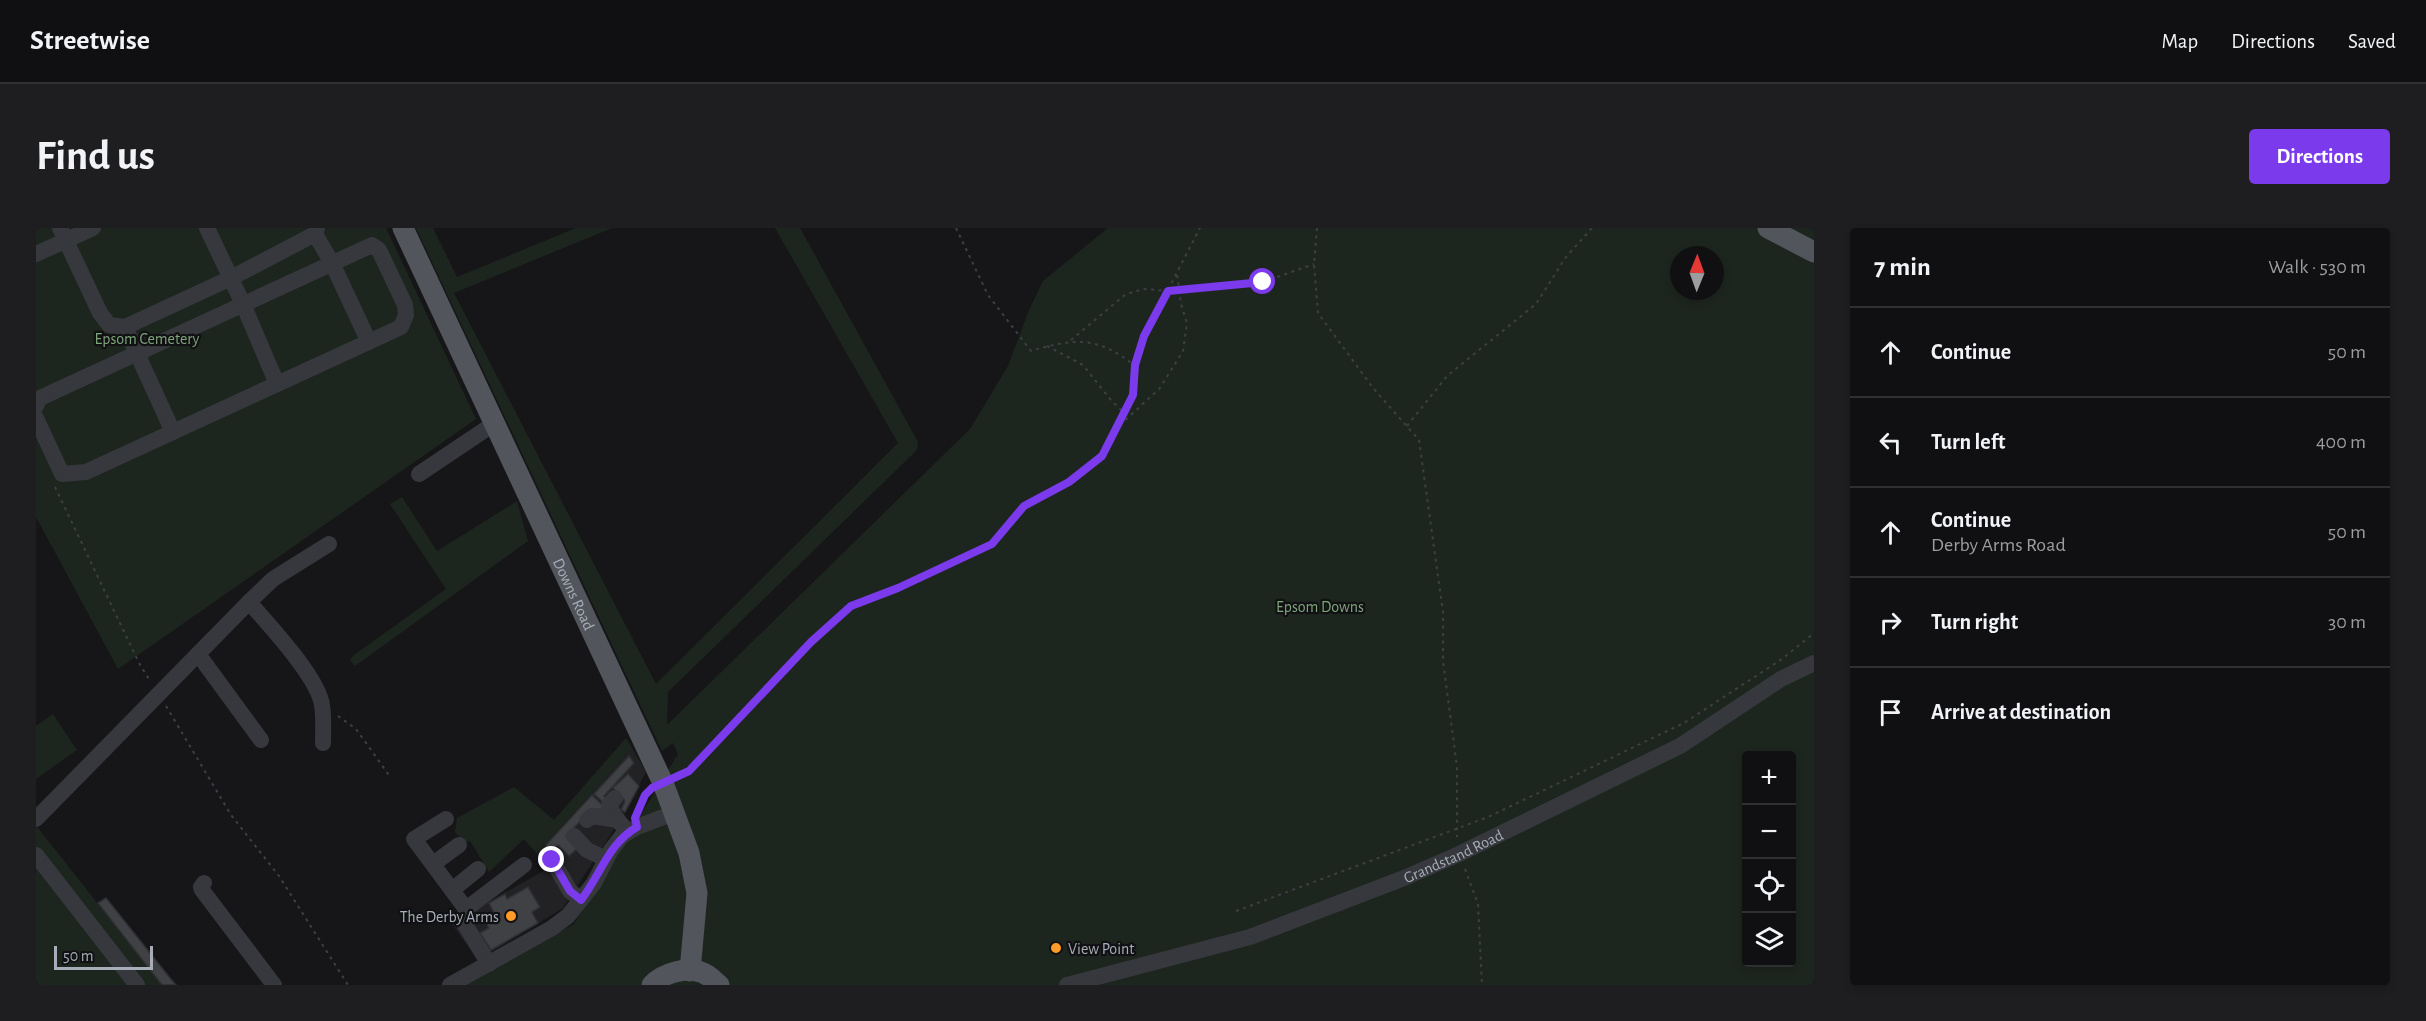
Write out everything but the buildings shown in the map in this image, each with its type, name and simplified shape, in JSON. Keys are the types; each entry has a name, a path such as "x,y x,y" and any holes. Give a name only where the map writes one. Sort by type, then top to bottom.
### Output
{"main road":[{"name":"Downs Road","path":"403,228 663,783 689,853 697,893 690,971"},
{"path":"1768,228 1814,252"},
{"path":"648,985 663,976 682,970 702,972 719,985"}],"street":[{"path":"36,254 63,234 93,228"},
{"path":"207,228 277,384"},
{"path":"63,234 100,313 109,325 125,327 231,278 316,231 369,342"},
{"path":"36,406 40,398 372,245 379,250 405,305 406,315 401,327 86,472 62,474 36,418"},
{"path":"125,327 173,432"},
{"path":"419,474 495,423"},
{"path":"36,819 273,579 329,544"},
{"path":"249,602 315,686 322,704 323,742"},
{"path":"198,654 261,740"},
{"name":"Grandstand Road","path":"1066,985 1250,937 1404,878 1459,854 1680,746 1781,679 1814,663"},
{"path":"615,798 609,805 628,826"},
{"path":"587,820 592,816 628,826 674,813"},
{"path":"446,819 414,839 466,909 464,923 489,964"},
{"path":"450,985 552,928 568,916 594,883 606,859 628,826"},
{"path":"574,836 587,850 606,859"},
{"path":"433,864 459,845"},
{"path":"36,855 137,985"},
{"path":"552,860 570,891 581,900"},
{"path":"466,909 524,865"},
{"path":"452,890 478,869"},
{"path":"204,883 201,886 202,890 274,985"}],"path":[{"path":"956,228 988,295 1031,351 1071,340 1097,344 1119,352 1135,365"},
{"path":"628,826 635,818 645,795 652,788 689,771 811,642 851,606 898,588 992,544 1024,506 1069,482 1102,456 1133,395 1135,365 1144,336 1200,228"},
{"path":"1317,228 1314,264 1318,313 1373,388 1419,440 1443,612 1443,661 1457,767 1456,827 1459,854 1478,904 1482,985"},
{"path":"1407,426 1447,376 1536,304 1566,257 1592,228"},
{"path":"1071,340 1126,294 1144,289 1168,291 1263,282 1314,264"},
{"path":"1118,428 1160,388 1183,351 1187,323 1177,274"},
{"path":"1047,346 1083,365 1123,415 1128,417"},
{"path":"51,478 139,663 231,815 279,876 348,985"},
{"path":"1236,911 1456,827 1488,817 1684,723 1782,659 1814,633"},
{"path":"322,704 356,729 391,777"}],"shaded area":[{"path":"632,748 646,772 625,812 563,908 478,960 451,923 547,869 537,854"}],"green space":[{"name":"Epsom Cemetery","path":"36,228 386,228 476,419 118,669 36,517"},
{"name":"Epsom Downs","path":"416,228 433,228 457,277 576,228 612,228 454,293 656,684 898,443 775,228 800,228 918,442 917,450 668,692 667,725 970,429 1008,366 1029,310 1043,281 1108,228 1814,228 1814,985 462,985 574,924 678,754 673,743 662,751"},
{"path":"402,497 437,551 517,501 528,541 355,666 350,660 354,655 446,589 390,504"},
{"path":"53,714 77,750 36,779 36,726"},
{"path":"626,738 632,748 537,854 524,839 489,872 470,841 464,842 455,832 457,818 514,787 554,820"},
{"path":"36,825 38,828 162,985 36,985"}],"place":[{"name":"The Derby Arms","path":"511,916"},
{"name":"View Point","path":"1056,948"}],"route":[{"path":"552,860 570,891 581,900 594,883 610,850 622,836 637,827 635,818 645,795 652,788 689,771 718,743 811,642 851,606 898,588 992,544 1024,506 1069,482 1102,456 1133,395 1135,365 1144,336 1168,291 1263,282"}]}
